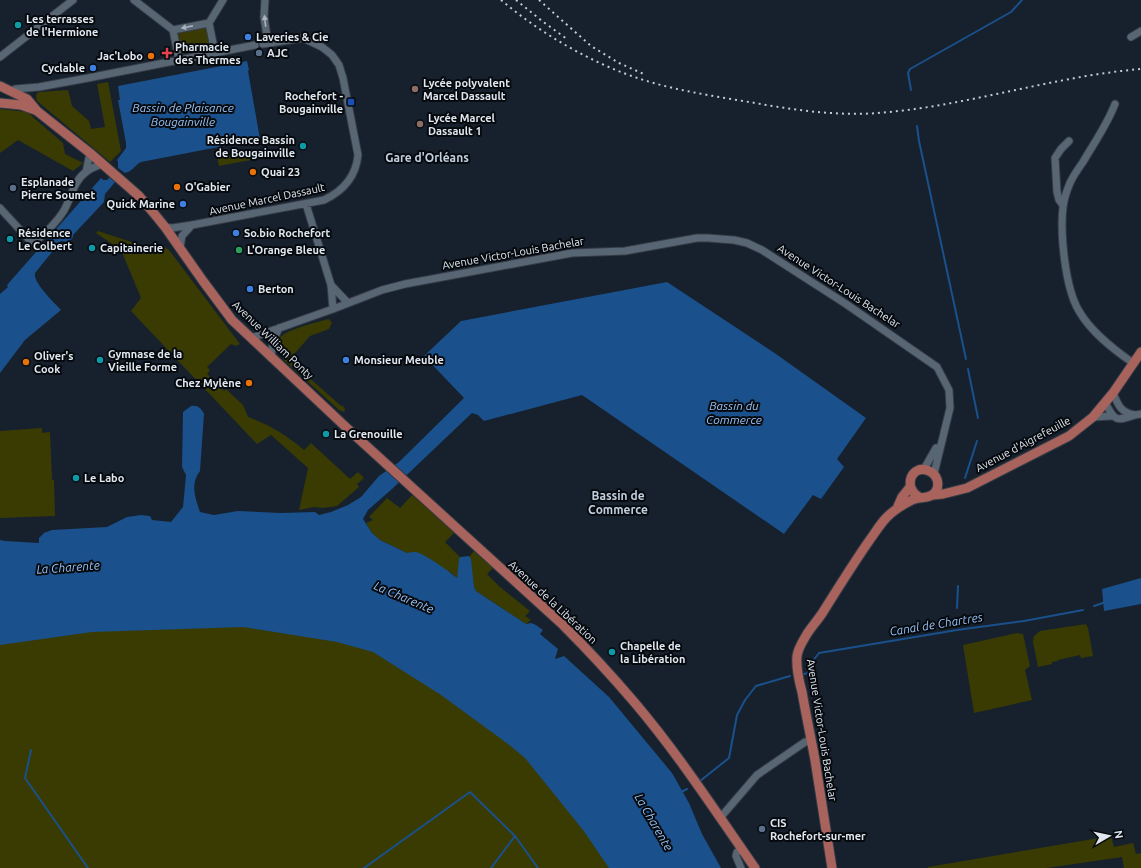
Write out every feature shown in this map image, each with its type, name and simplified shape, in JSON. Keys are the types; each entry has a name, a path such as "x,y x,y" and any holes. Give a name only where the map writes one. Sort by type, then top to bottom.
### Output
{"main road":[{"path":"0,86 27,99 37,111 104,165"},
{"path":"0,102 21,105 37,111"},
{"name":"Avenue William Ponty","path":"104,165 125,183 178,238 180,248 232,320 271,358 406,482"},
{"name":"Avenue d'Aigrefeuille","path":"933,495 960,490 1069,436 1093,417 1113,393 1141,352"},
{"path":"936,478 938,487 933,495 928,497 919,497 910,487 910,480 912,476 917,471 924,469 936,478 960,490"},
{"name":"Avenue de la Libération","path":"406,482 563,625 612,676 659,733 755,868"},
{"name":"Avenue Victor-Louis Bachelar","path":"832,868 811,740 799,680 797,656 808,632 821,615 847,572 886,518 898,506 902,497 910,487"},
{"name":"Avenue Victor-Louis Bachelar","path":"898,506 919,497"}],"street":[{"path":"0,57 73,0"},
{"path":"134,0 173,30 179,60"},
{"path":"215,53 209,23 223,0"},
{"name":"Avenue Marcel Dassault","path":"168,228 192,225 324,200 335,195 343,188 357,165 358,155 343,78 339,65 332,55 313,42 302,38 265,43 264,17 266,0"},
{"path":"173,30 209,23"},
{"path":"1131,37 1141,31"},
{"path":"13,92 15,90 40,87 255,45"},
{"path":"0,102 27,99 32,91 40,87"},
{"path":"1115,104 1110,118 1070,182 1063,205 1063,241 1070,289 1076,306 1089,326 1119,353 1133,362"},
{"path":"1063,205 1059,200 1057,192 1055,161 1058,153 1070,141"},
{"path":"0,208 33,244 54,225 64,211 76,184 86,172 90,153"},
{"path":"86,172 104,165"},
{"path":"306,204 331,285 333,309"},
{"path":"178,238 192,225"},
{"name":"Avenue Victor-Louis Bachelar","path":"251,338 382,290 405,284 572,253 625,251 697,238 734,240 747,243 762,250 932,362 942,374 949,390 950,398 949,416 938,456 936,478"},
{"path":"331,285 348,303"},
{"path":"271,358 273,341 279,328"},
{"path":"1113,393 1123,411 1138,415"},
{"path":"1105,402 1112,416"},
{"path":"1093,417 1112,416 1117,419 1125,419 1138,415"},
{"name":"Avenue Victor-Louis Bachelar","path":"924,469 933,455 949,416"},
{"path":"720,818 757,775 805,742 811,740"},
{"path":"741,868 736,856 737,852 742,849"}],"shaded area":[{"path":"205,27 211,48 181,54 177,35 179,32"},
{"path":"108,82 121,151 110,162 37,101 36,97 37,93 40,92 68,90 72,106 89,121 91,129 105,127 97,84"},
{"path":"0,109 27,112 63,143 65,154 83,163 73,171 18,140 0,153"},
{"path":"265,149 266,157 219,166 217,157"},
{"path":"98,231 147,247 163,246 169,250 240,344 236,346 231,344 207,367 210,370 207,374 224,391 226,389 243,405 248,417 264,423 278,431 304,450 311,443 350,479 358,472 364,478 357,484 359,487 337,506 323,508 314,507 299,510 308,468 271,435 257,444 131,311 141,298 121,250 96,233"},
{"path":"329,319 332,323 329,329 310,336 289,360 344,407 344,412 339,410 284,360 277,347 277,342 280,338 292,330"},
{"path":"42,428 42,433 50,432 55,516 0,518 0,431"},
{"path":"412,495 455,532 445,542 460,557 457,578 450,572 380,540 372,533 366,523 373,520 369,517 387,498 400,508"},
{"path":"474,551 493,568 487,574 500,587 530,611 525,616 531,620 526,624 476,591 469,557"},
{"path":"0,617 355,630 461,683 622,868 0,868"},
{"path":"1086,624 1093,656 1081,658 1080,655 1058,660 1052,662 1052,664 1038,667 1033,642 1034,636 1040,631"},
{"path":"1017,633 1023,634 1030,666 1025,670 1032,700 974,713 963,645"},
{"path":"1111,836 1114,847 1133,843 1136,854 1141,853 1141,868 1124,868 1122,857 1047,868 928,868 928,867"}],"water":[{"name":"Bassin de Plaisance Bougainville","path":"247,61 260,139 141,162 125,173 118,168 117,160 126,148 126,143 118,100 120,100 118,86"},
{"path":"111,176 116,181 105,194 104,202 73,235 69,242 61,241 35,273 37,282 61,310 25,340 0,373 0,294 8,287 7,285 101,178 103,180 107,180"},
{"path":"667,282 776,354 866,418 837,459 844,467 821,499 813,495 784,534 582,395 484,421 478,415 472,413 368,510 363,519 372,533 380,540 407,553 420,553 437,563 457,578 460,557 469,556 471,559 474,587 476,591 526,624 531,623 543,630 540,634 558,649 555,659 564,656 609,697 672,773 689,803 702,834 721,868 609,868 583,830 525,758 441,695 373,652 337,642 243,627 92,632 0,645 0,540 39,543 39,538 44,533 52,530 107,527 127,517 141,515 150,516 152,520 171,522 183,507 186,475 182,467 183,412 191,406 199,407 204,414 200,471 194,486 195,496 200,512 214,515 238,511 281,513 315,512 319,515 331,512 348,505 361,497 379,476 399,462 464,398 424,356 461,321"},
{"path":"1141,578 1141,604 1104,611 1102,589"}],"waterway":[{"path":"911,90 908,73 910,69 1011,12 1022,0"},
{"path":"917,126 966,359"},
{"path":"968,369 978,418"},
{"path":"965,478 977,441"},
{"path":"957,608 958,586"},
{"name":"Canal de Chartres","path":"1094,606 1106,602"},
{"name":"Canal de Chartres","path":"804,674 808,673 812,662 819,653 957,630 1024,621 1083,610"},
{"name":"Canal de Chartres","path":"700,781 729,758 737,715 745,700 756,686 790,676"},
{"path":"31,750 25,778 88,868"},
{"name":"Canal de Chartres","path":"681,792 687,789"},
{"path":"364,868 470,792 515,836 491,868"},
{"path":"515,836 538,868"}],"railway":[{"path":"501,0 553,38 590,59 610,68 663,86 805,111 855,114 889,112 952,103 1078,78 1141,69"},
{"path":"516,0 567,39"},
{"path":"539,0 591,46 619,63 646,75"}],"place":[{"name":"Les terrasses de l'Hermione","path":"18,25"},
{"name":"Laveries & Cie","path":"248,37"},
{"name":"Pharmacie des Thermes","path":"167,53"},
{"name":"AJC","path":"259,53"},
{"name":"Jac'Lobo","path":"151,56"},
{"name":"Cyclable","path":"93,68"},
{"name":"Lycée polyvalent Marcel Dassault","path":"415,89"},
{"name":"Rochefort - Bougainville","path":"351,102"},
{"name":"Lycée Marcel Dassault 1","path":"420,124"},
{"name":"Résidence Bassin de Bougainville","path":"303,146"},
{"name":"Quai 23","path":"253,172"},
{"name":"O'Gabier","path":"177,187"},
{"name":"Esplanade Pierre Soumet","path":"13,188"},
{"name":"Quick Marine","path":"183,204"},
{"name":"So.bio Rochefort","path":"236,233"},
{"name":"Résidence Le Colbert","path":"10,239"},
{"name":"Capitainerie","path":"92,248"},
{"name":"L'Orange Bleue","path":"239,250"},
{"name":"Berton","path":"250,289"},
{"name":"Gymnase de la Vieille Forme","path":"100,360"},
{"name":"Monsieur Meuble","path":"346,360"},
{"name":"Oliver's Cook","path":"26,362"},
{"name":"Chez Mylène","path":"249,383"},
{"name":"La Grenouille","path":"326,434"},
{"name":"Le Labo","path":"76,478"},
{"name":"Chapelle de la Libération","path":"612,652"},
{"name":"CIS Rochefort-sur-mer","path":"762,829"}],"district":[{"name":"Gare d'Orléans","path":"427,157"},
{"name":"Bassin de Commerce","path":"618,502"}],"water label":[{"name":"Bassin du Commerce","path":"734,412"},
{"name":"La Charente","path":"68,567"},
{"name":"La Charente","path":"404,597"},
{"name":"La Charente","path":"654,822"}]}
